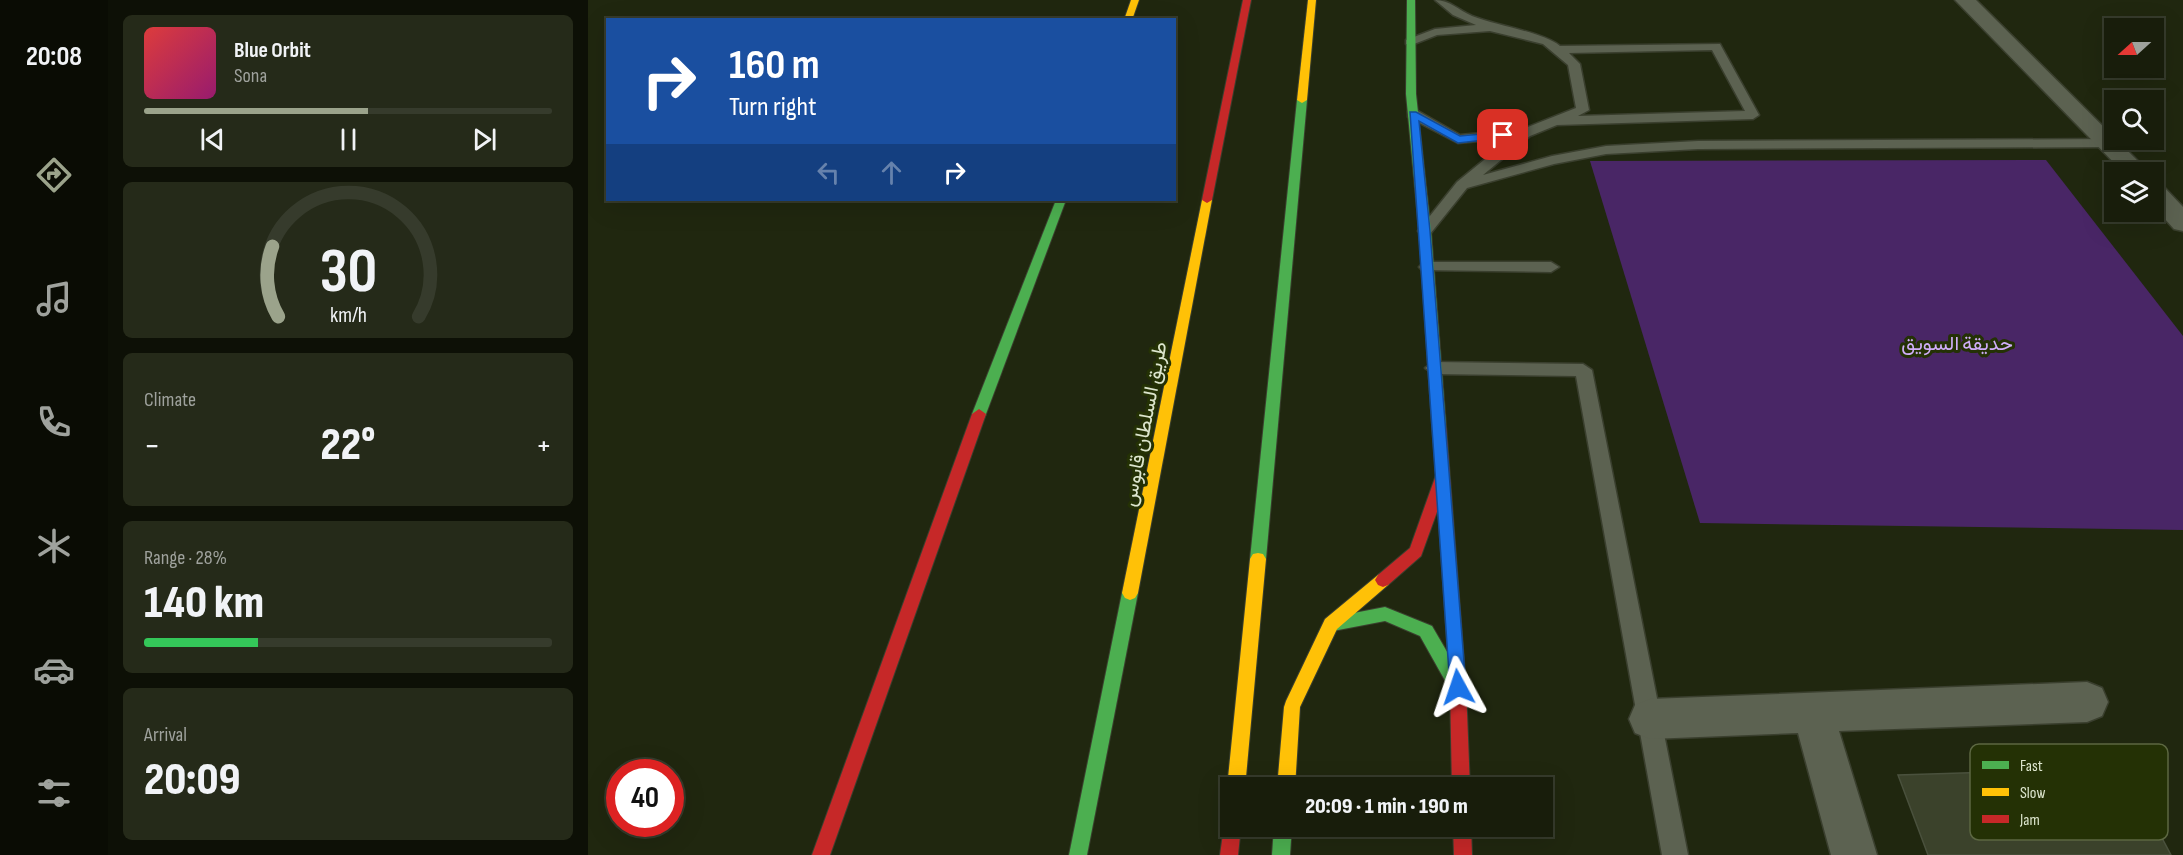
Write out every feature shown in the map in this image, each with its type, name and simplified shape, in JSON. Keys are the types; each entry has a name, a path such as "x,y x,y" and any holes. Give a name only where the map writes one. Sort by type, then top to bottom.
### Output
{"main road":[{"path":"1129,18 1135,0"},
{"name":"طريق السلطان قابوس","path":"1078,855 1247,0"},
{"path":"1237,777 1312,0"},
{"path":"1411,0 1413,114 1425,231 1441,478 1458,687 1461,777"},
{"path":"821,855 1000,356 1061,201"},
{"path":"1287,777 1292,707 1331,624 1416,552 1441,478"},
{"path":"1331,624 1385,614 1426,631 1458,687"},
{"path":"1229,855 1231,837"},
{"path":"1281,855 1282,837"},
{"path":"1462,837 1463,855"}],"street":[{"path":"1965,0 2104,137"},
{"path":"2117,150 2128,162"},
{"path":"2164,202 2183,223"},
{"path":"1650,719 2087,702"},
{"path":"1813,712 1854,855"}],"lane":[{"path":"1413,114 1458,140 1525,133 1583,110 1574,64 1547,41 1492,28 1457,13 1440,0"},
{"path":"1410,42 1435,32 1492,28"},
{"path":"1554,121 1753,115 1716,46 1558,50"},
{"path":"1425,231 1462,185 1525,133"},
{"path":"1462,185 1552,160 1606,150 1698,145 2104,143"},
{"path":"1427,267 1551,267"},
{"path":"1434,368 1583,370 1675,855"}],"green space":[{"name":"حديقة السويق","path":"2046,160 2183,336 2183,530 1700,523 1590,161"}],"building":[{"path":"1970,773 1970,840 2163,840 2171,855 1928,855 1898,775"}],"traffic: fast":[{"path":"1411,0 1411,94 1425,231 1439,426"},
{"path":"1258,559 1302,100"},
{"path":"979,414 1061,201"},
{"path":"1078,855 1130,593"},
{"path":"1333,624 1385,614 1426,631 1458,687"},
{"path":"1281,855 1282,837"}],"traffic: slow":[{"path":"1129,18 1135,0"},
{"path":"1302,100 1312,0"},
{"path":"1130,593 1207,200"},
{"path":"1237,777 1258,559"},
{"path":"1287,777 1292,707 1331,624 1383,580"}],"traffic: jam":[{"path":"1207,200 1247,0"},
{"path":"821,855 979,414"},
{"path":"1439,426 1458,687 1461,777"},
{"path":"1383,580 1416,552 1441,478"},
{"path":"1229,855 1231,837"},
{"path":"1462,837 1463,855"}],"route":[{"path":"1458,687 1448,575 1425,231 1413,114 1458,140 1503,135"}]}
